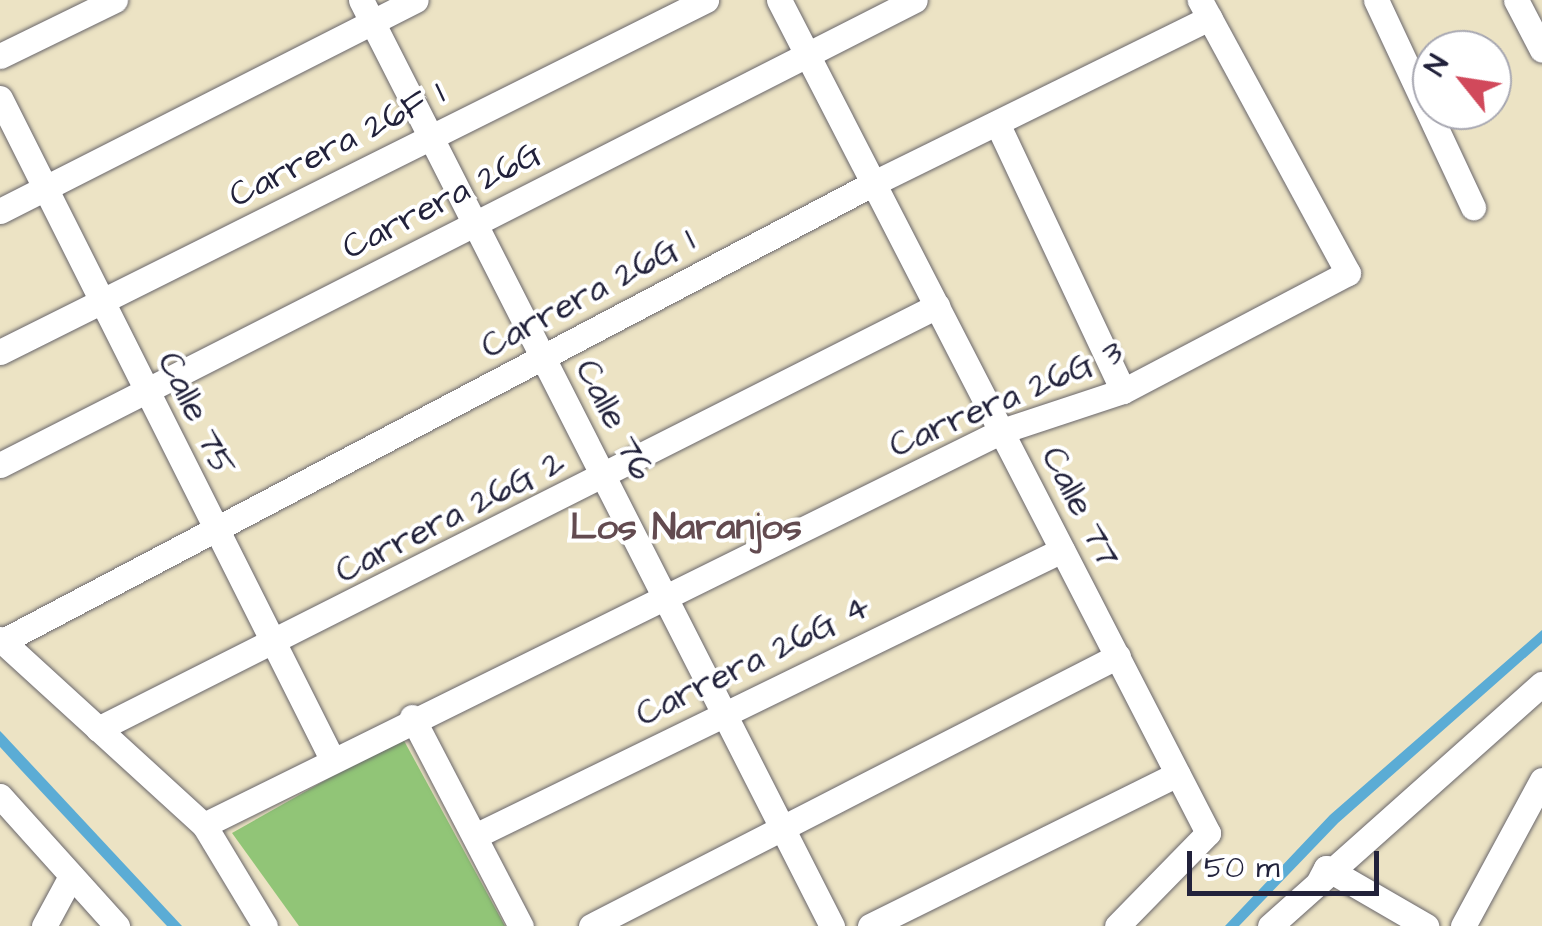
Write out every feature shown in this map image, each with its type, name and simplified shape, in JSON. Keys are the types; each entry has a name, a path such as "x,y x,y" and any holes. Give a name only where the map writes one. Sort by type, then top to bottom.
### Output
{"street":[{"path":"0,56 115,0"},
{"path":"0,211 367,11 416,0"},
{"name":"Carrera 26F 1","path":"0,352 706,0"},
{"name":"Calle 77","path":"779,0 1208,833 1117,926"},
{"name":"Carrera 26G","path":"0,464 915,0"},
{"path":"1376,0 1473,207"},
{"path":"1516,0 1542,50"},
{"name":"Carrera 26G 1","path":"2,640 874,183 998,124 1205,9"},
{"name":"Carrera 26G 3","path":"204,825 663,594 1002,432 1123,391 1348,273 1205,9"},
{"name":"Calle 76","path":"367,11 832,926"},
{"name":"Calle 75","path":"0,98 43,189 106,300 144,391 270,649 332,758"},
{"path":"998,124 1123,391"},
{"name":"Carrera 26G 2","path":"98,728 270,649 937,306"},
{"name":"Carrera 26G 4","path":"474,836 1062,550"},
{"path":"2,640 204,825 265,926"},
{"path":"591,926 1118,656"},
{"path":"1270,926 1326,868 1542,684"},
{"path":"412,717 521,926"},
{"path":"870,926 1178,774"},
{"path":"1462,926 1542,780"},
{"path":"0,796 117,926"},
{"path":"1293,926 1326,868"},
{"path":"1326,868 1426,926"},
{"path":"44,926 70,876"}],"green space":[{"path":"402,737 505,926 299,926 232,833"}],"water":[{"path":"1542,630 1542,643 1338,823 1239,926 1225,926 1330,815"},
{"path":"0,731 182,926 167,926 21,770 0,747"}],"district":[{"name":"Los Naranjos","path":"686,529"}]}
